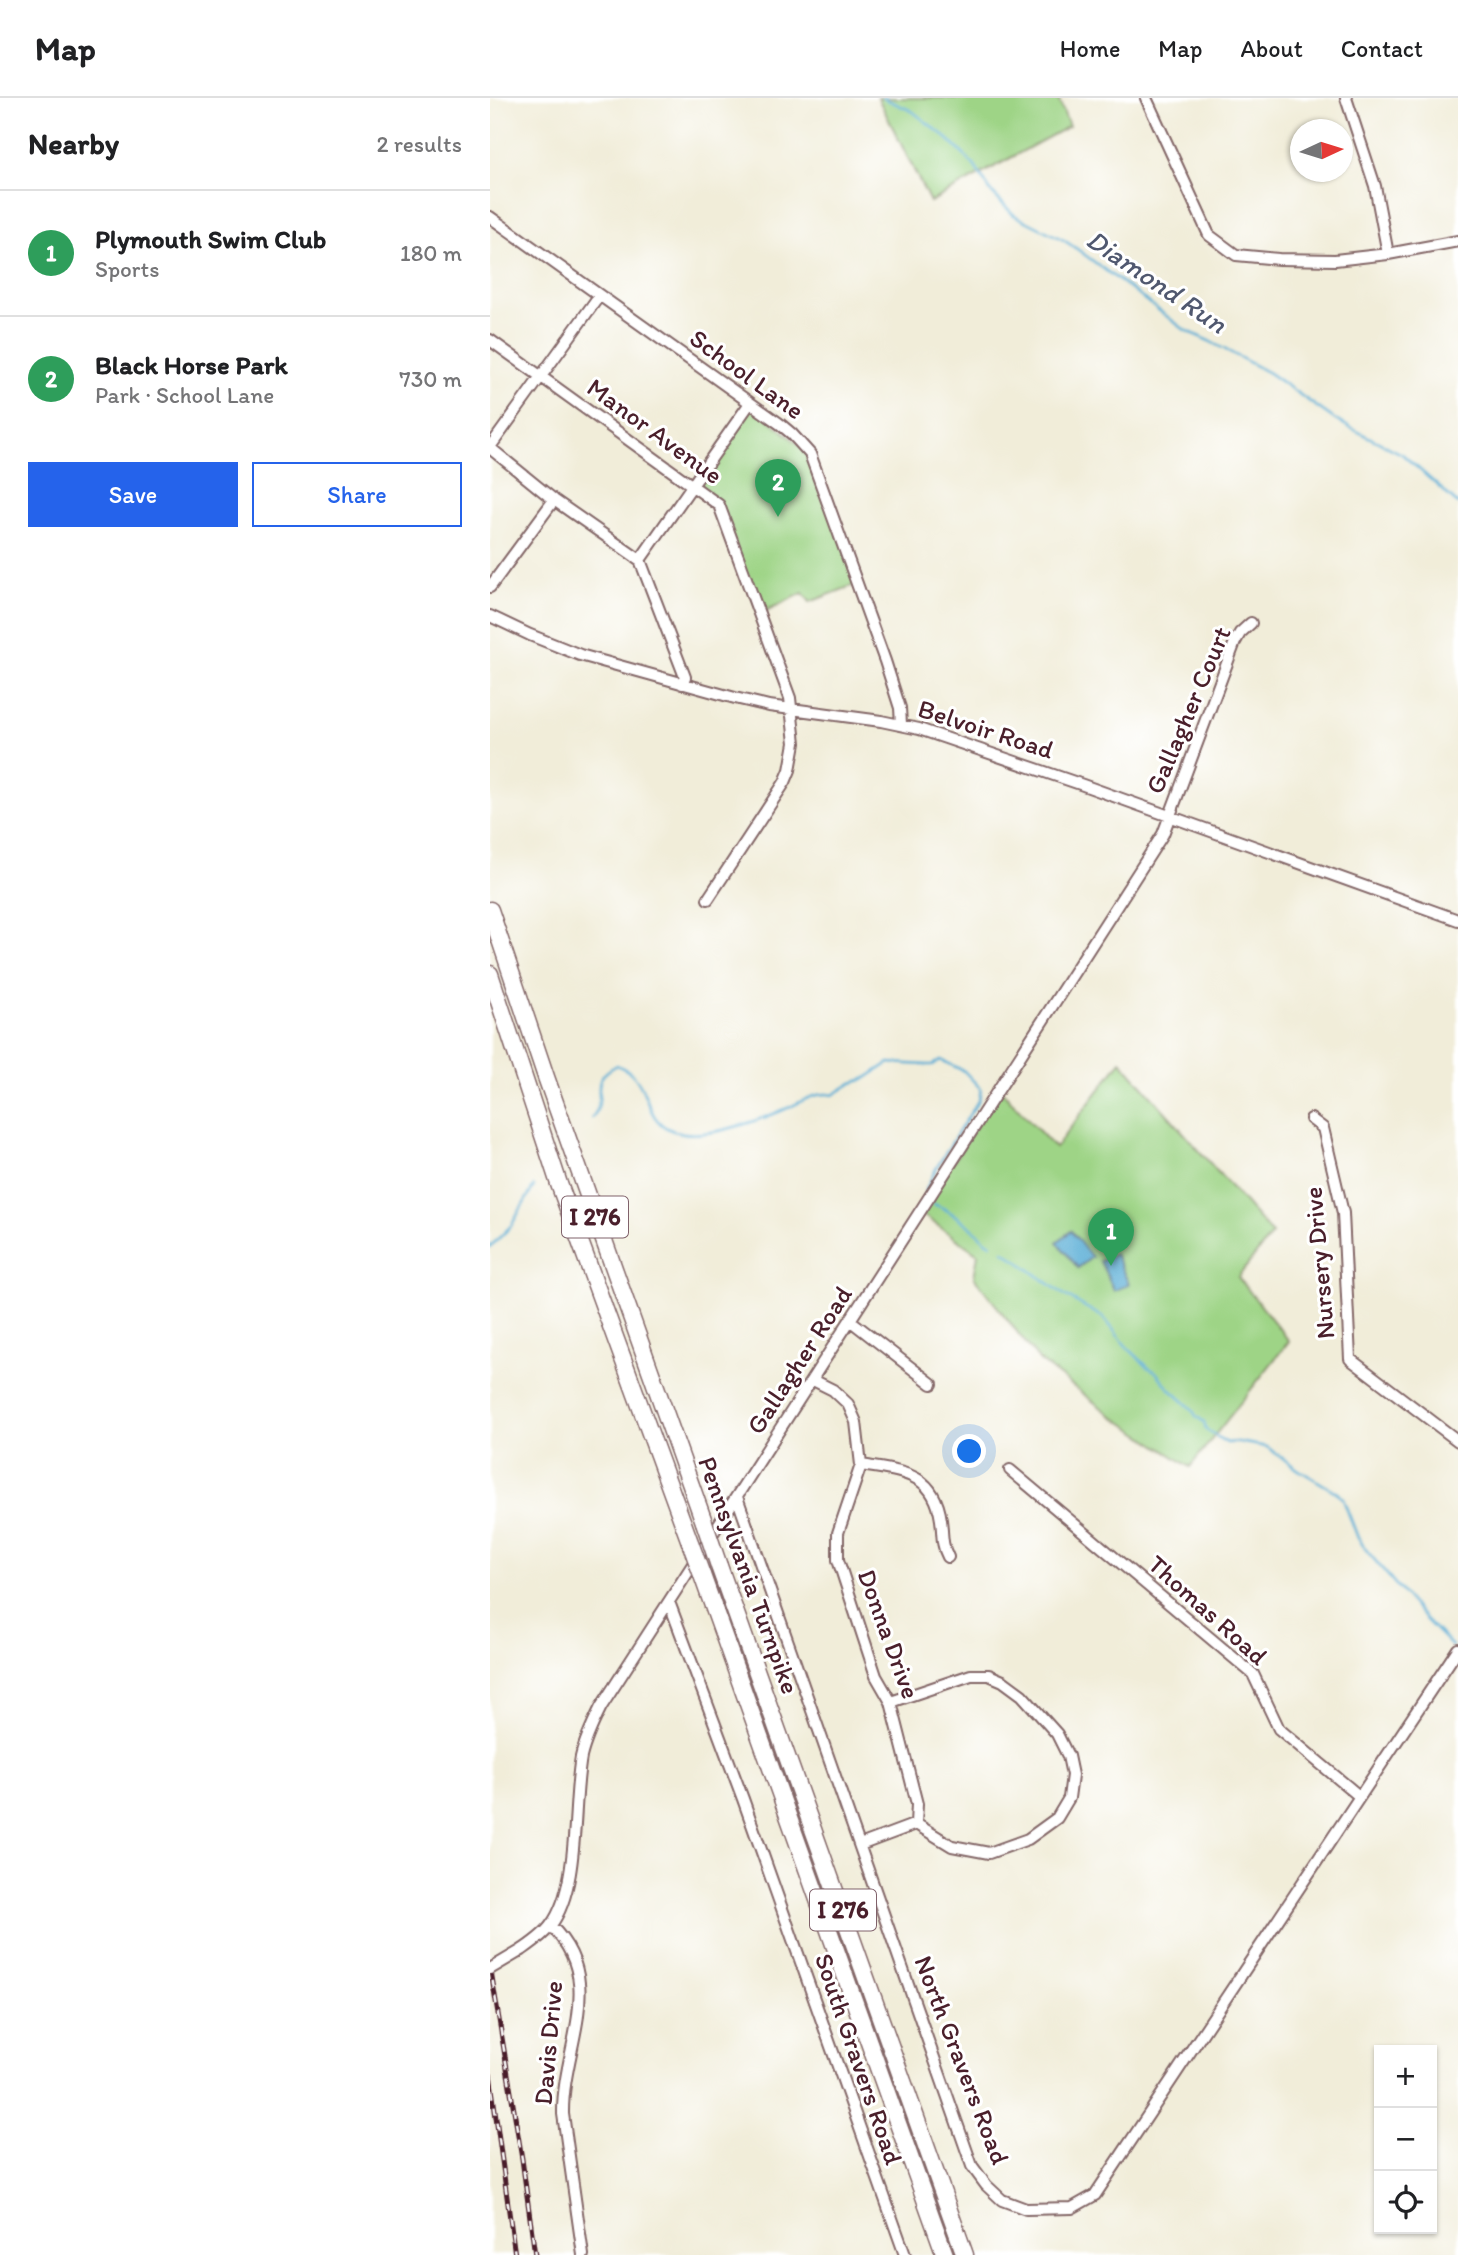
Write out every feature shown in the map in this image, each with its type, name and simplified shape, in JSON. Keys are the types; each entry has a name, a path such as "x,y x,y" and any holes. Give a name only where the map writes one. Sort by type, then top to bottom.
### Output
{"highway":[{"name":"Pennsylvania Turnpike","path":"490,910 719,1566 965,2255"},
{"name":"Pennsylvania Turnpike","path":"490,974 559,1184 945,2255"}],"street":[{"path":"1146,98 1209,235 1236,255 1335,260 1388,254 1458,241"},
{"path":"1346,98 1375,186 1388,254"},
{"name":"School Lane","path":"490,217 792,433 810,454 885,661 900,708 901,724"},
{"path":"598,296 490,448 554,500 640,560 685,677 682,684"},
{"name":"Manor Avenue","path":"490,340 719,505 790,698 795,743 790,771 785,782 708,900"},
{"path":"640,560 750,402"},
{"path":"490,587 554,500"},
{"name":"Belvoir Road","path":"490,616 580,655 749,702 901,724 1168,815 1458,920"},
{"name":"Gallagher Court","path":"1168,815 1235,642 1251,623"},
{"name":"Gallagher Road","path":"490,1969 522,1950 551,1926 564,1900 582,1755 591,1726 622,1673 1163,834 1168,815"},
{"name":"Nursery Drive","path":"1311,1119 1323,1128 1343,1213 1350,1359 1458,1441"},
{"path":"851,1321 932,1384"},
{"name":"Donna Drive","path":"813,1380 833,1390 848,1404 856,1422 861,1465 838,1533 838,1560 876,1676 891,1702 916,1804 916,1824"},
{"path":"861,1465 904,1472 928,1486 939,1506 943,1528 942,1546 948,1557"},
{"name":"Thomas Road","path":"1010,1470 1253,1674 1279,1729 1359,1796"},
{"name":"North Gravers Road","path":"737,1497 972,2166 985,2185 1002,2200 1026,2208 1072,2208 1095,2195 1458,1649"},
{"name":"South Gravers Road","path":"669,1602 743,1799 905,2255"},
{"path":"860,1845 916,1824 952,1846 989,1853 1028,1839 1057,1818 1069,1798 1072,1775 1068,1756 1057,1734 1021,1695 1003,1681 989,1675 971,1675 891,1702"},
{"name":"Davis Drive","path":"551,1926 564,1939 575,1959 580,1983 579,2008 563,2105 583,2255"}],"green space":[{"path":"878,98 1058,98 1069,126 930,202"},
{"path":"750,403 810,454 857,584 810,602 803,593 759,614 720,505 692,486"},
{"path":"1121,1061 1272,1234 1238,1277 1289,1341 1190,1467 1111,1415 1040,1361 974,1277 978,1254 920,1213 1000,1089 1055,1148"}],"water":[{"path":"1071,1231 1092,1257 1078,1268 1057,1242"},
{"path":"1115,1254 1129,1284 1114,1291 1100,1261"}],"waterway":[{"name":"Diamond Run","path":"883,98 912,111 948,139 974,165 992,193 1014,215 1077,249 1185,330 1269,373 1337,421 1402,454 1458,504"},
{"path":"592,1118 599,1102 599,1083 607,1071 617,1065 630,1072 637,1080 652,1111 662,1124 681,1133 695,1134 742,1125 821,1094 833,1095 889,1063 933,1065 941,1060 964,1071 981,1089 979,1099 932,1177 925,1197"},
{"path":"490,1247 511,1226 534,1186"},
{"path":"933,1204 944,1208 991,1244"},
{"path":"1004,1251 1066,1296 1104,1318 1126,1346 1155,1371 1204,1422 1206,1430 1227,1443 1267,1447 1336,1492 1343,1499 1358,1538 1367,1551 1424,1618 1452,1646"}],"railway":[{"path":"490,1965 535,2255"},
{"path":"490,2074 515,2255"}],"place":[{"name":"Black Horse Park","path":"778,517"},
{"name":"Plymouth Swim Club","path":"1111,1266"}]}
